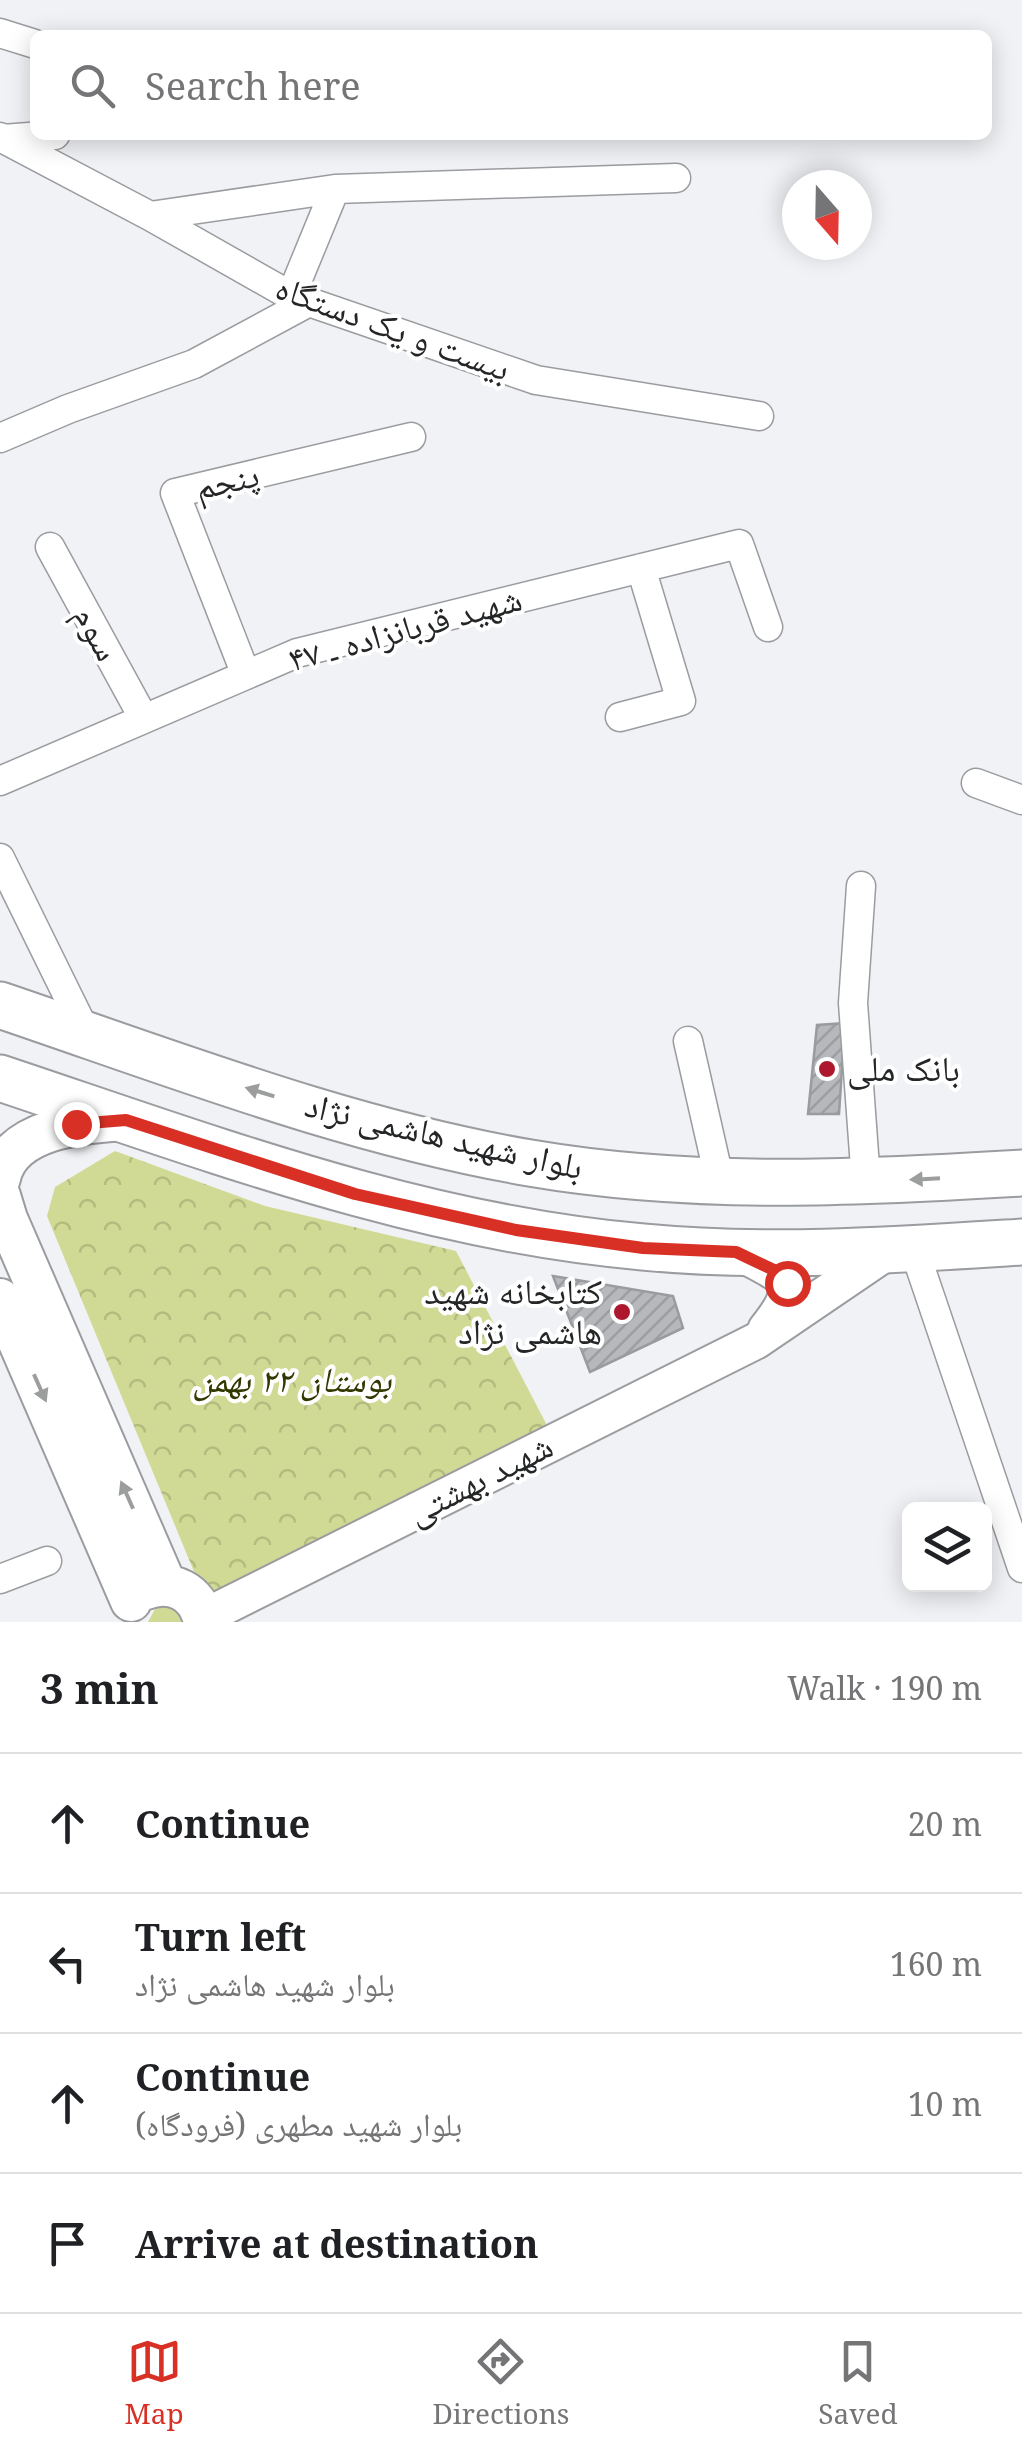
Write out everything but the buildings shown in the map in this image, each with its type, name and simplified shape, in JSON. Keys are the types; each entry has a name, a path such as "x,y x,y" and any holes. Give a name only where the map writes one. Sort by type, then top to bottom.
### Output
{"main road":[{"name":"بلوار شهید هاشمی نژاد","path":"0,1005 373,1127 529,1163 650,1179 780,1184 1022,1173"},
{"name":"بلوار شهید هاشمی نژاد","path":"0,1078 355,1194 516,1230 643,1248 736,1252 1022,1242"},
{"path":"0,1178 18,1151 46,1132 76,1124 126,1120"},
{"path":"0,1196 140,1603"},
{"path":"0,1299 140,1603"},
{"path":"140,1603 190,1594 204,1620"}],"street":[{"path":"0,33 30,42"},
{"path":"2,138 30,136"},
{"name":"بیست و یک دستگاه","path":"2,138 300,299 536,380 760,416"},
{"path":"150,216 334,188 676,178"},
{"path":"0,438 194,364 300,299 334,188"},
{"name":"پنجم","path":"246,676 176,493 410,437"},
{"name":"شهید قربانزاده ـ ۴۷","path":"0,780 298,653 739,544 768,627"},
{"name":"سوم","path":"50,547 144,719"},
{"path":"620,717 681,700 641,568"},
{"path":"976,783 1022,800"},
{"path":"0,858 87,1034"},
{"path":"861,886 852,1002 866,1181"},
{"path":"688,1041 720,1182"},
{"path":"902,1249 1022,1568"},
{"name":"شهید بهشتی","path":"204,1620 756,1342 902,1249"},
{"path":"736,1252 778,1272 787,1283 788,1296 782,1310 756,1342"},
{"path":"0,1579 47,1561"}],"green space":[{"name":"بوستان ۲۲ بهمن","path":"115,1151 265,1206 456,1251 551,1433 207,1603 47,1216 55,1187"},
{"path":"165,1605 176,1609 183,1622 148,1622 155,1609"}],"place":[{"name":"بانک ملی","path":"827,1069"},
{"name":"کتابخانه شهید هاشمی نژاد","path":"622,1312"}],"route":[{"path":"76,1124 126,1120 355,1194 516,1230 643,1248 736,1252 778,1272 787,1283"}]}
